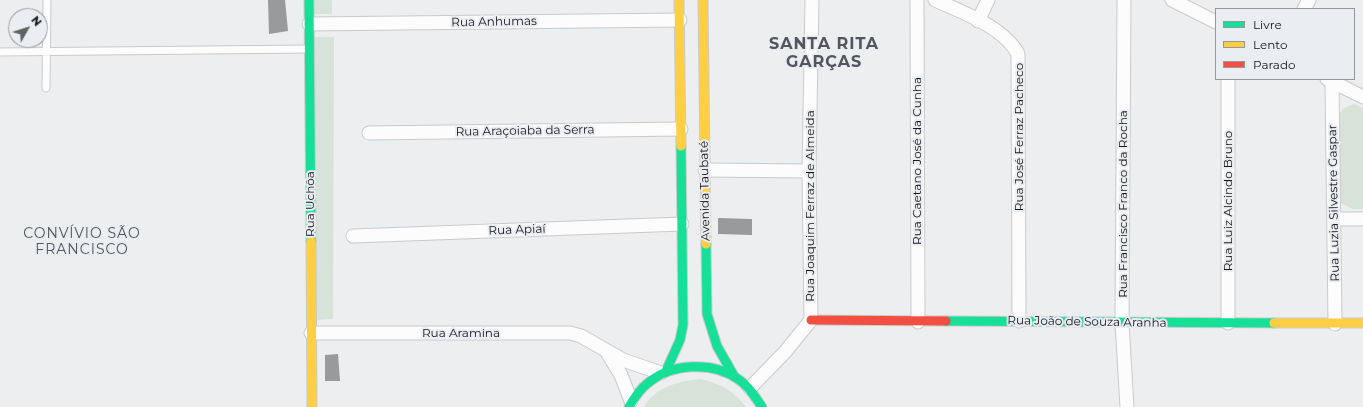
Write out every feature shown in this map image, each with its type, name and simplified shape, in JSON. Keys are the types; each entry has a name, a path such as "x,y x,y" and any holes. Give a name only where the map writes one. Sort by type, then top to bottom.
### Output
{"street":[{"name":"Rua Uchôa","path":"309,0 312,407"},
{"name":"Avenida Taubaté","path":"680,0 680,20 692,77 705,170 707,314 710,333 716,348 734,376"},
{"name":"Avenida Taubaté","path":"664,372 680,340 684,325 681,129 692,77 703,0"},
{"name":"Rua Joaquim Ferraz de Almeida","path":"750,388 785,352 811,320 809,170 812,0"},
{"name":"Rua Caetano José da Cunha","path":"917,0 918,322"},
{"name":"Rua José Ferraz Pacheco","path":"935,0 1000,32 1010,41 1018,54 1020,322"},
{"path":"978,21 988,0"},
{"name":"Rua Francisco Franco da Rocha","path":"1124,0 1122,323 1127,407"},
{"path":"1172,0 1192,4 1215,21"},
{"name":"Rua Anhumas","path":"309,24 680,20"},
{"name":"Rua Luiz Alcindo Bruno","path":"1228,80 1228,323"},
{"path":"1330,80 1363,97"},
{"name":"Rua Luzia Silvestre Gaspar","path":"1330,80 1335,324"},
{"name":"Rua Araçoiaba da Serra","path":"369,134 681,129"},
{"path":"705,170 809,170"},
{"path":"1334,219 1363,218"},
{"name":"Rua Apiaí","path":"353,236 682,224"},
{"name":"Rua João de Souza Aranha","path":"811,320 918,322 1363,323"},
{"name":"Rua Aramina","path":"311,333 570,333 582,336 630,362 664,372"},
{"name":"Rua Aramina","path":"606,350 621,375 630,404"},
{"path":"630,404 643,387 664,372 693,365 714,367 734,376 750,388 762,407"}],"lane":[{"path":"46,88 47,0"},
{"path":"0,52 310,49"}],"shaded area":[{"path":"314,0 332,0 332,14 314,14"},
{"path":"313,37 334,37 333,319 315,320"},
{"path":"1354,104 1363,108 1363,209 1353,209 1340,203 1340,113 1344,108"},
{"path":"701,379 715,383 732,392 746,407 644,407 655,394 662,389 677,383"}],"building":[{"path":"268,0 285,0 288,31 269,34"},
{"path":"718,218 752,219 752,235 718,234"},
{"path":"338,354 340,381 325,381 325,355"}],"traffic: fast":[{"path":"309,0 311,241"},
{"path":"666,371 680,340 683,325 681,146"},
{"path":"706,244 707,314 717,346 734,376"},
{"path":"946,321 1274,323"},
{"path":"629,407 642,388 658,376 680,368 692,367 704,367 728,373 749,388 762,407"}],"traffic: slow":[{"path":"679,0 681,146"},
{"path":"703,0 706,244"},
{"path":"311,241 312,407"},
{"path":"1274,323 1363,323"}],"traffic: jam":[{"path":"811,320 946,321"}],"district":[{"name":"SANTA RITA GARÇAS","path":"824,53"},
{"name":"CONVÍVIO SÃO FRANCISCO","path":"82,242"}]}
